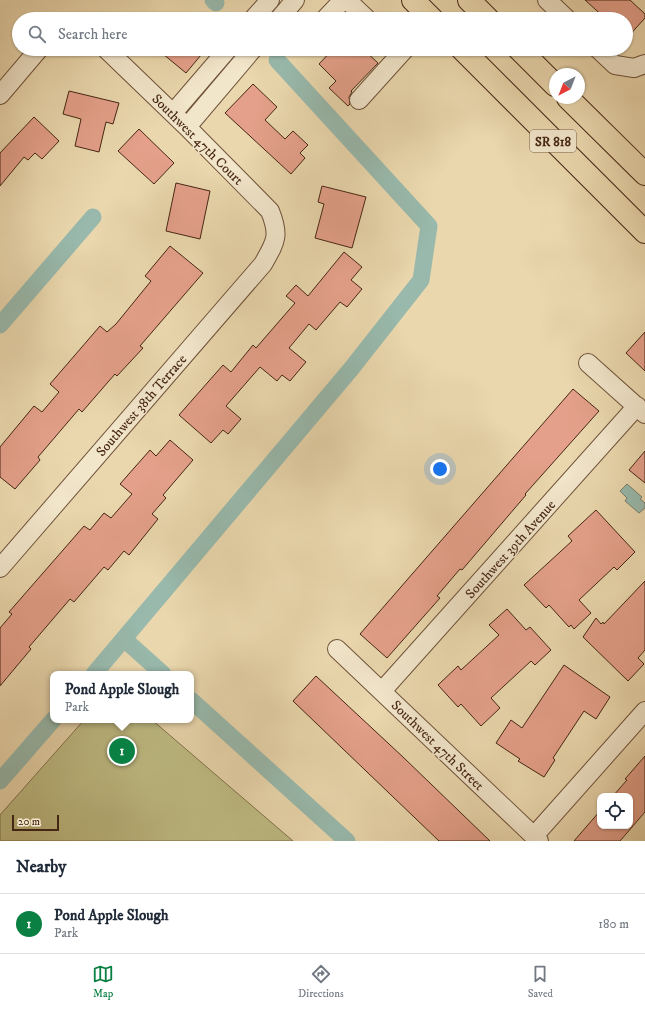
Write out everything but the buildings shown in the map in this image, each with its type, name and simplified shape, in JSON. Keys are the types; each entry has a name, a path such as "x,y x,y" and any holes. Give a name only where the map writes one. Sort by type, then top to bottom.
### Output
{"main road":[{"path":"413,0 425,12"},
{"path":"469,0 481,12"},
{"name":"SR 818","path":"469,56 645,232"},
{"path":"526,56 549,79"},
{"name":"SR 818","path":"574,104 645,174"}],"street":[{"path":"260,12 270,0"},
{"path":"285,12 296,0"},
{"path":"332,12 343,0"},
{"path":"347,0 360,12"},
{"path":"547,0 560,12"},
{"path":"0,95 33,56"},
{"name":"Southwest 47th Court","path":"113,56 187,126 270,211 276,225 275,236"},
{"path":"173,113 222,56"},
{"path":"187,126 248,56"},
{"path":"359,100 397,56"},
{"path":"605,56 615,65 640,66"},
{"name":"Southwest 38th Terrace","path":"0,568 263,264 274,244 275,236"},
{"path":"588,363 641,410"},
{"name":"Southwest 39th Avenue","path":"382,691 641,410"},
{"name":"Southwest 47th Street","path":"337,649 537,839"},
{"path":"537,839 645,711"}],"shaded area":[{"path":"627,484 642,497 640,499 645,503 645,508 639,513 625,501 627,498 620,491"},
{"path":"81,723 155,723 293,841 0,841 0,815"}],"waterway":[{"path":"213,0 216,3"},
{"path":"97,671 351,369 421,280 429,226 277,60"},
{"path":"0,325 93,217"},
{"path":"124,639 160,671"},
{"path":"194,703 347,841"},
{"path":"0,781 50,723"}],"place":[{"name":"Pond Apple Slough","path":"122,751"}]}
